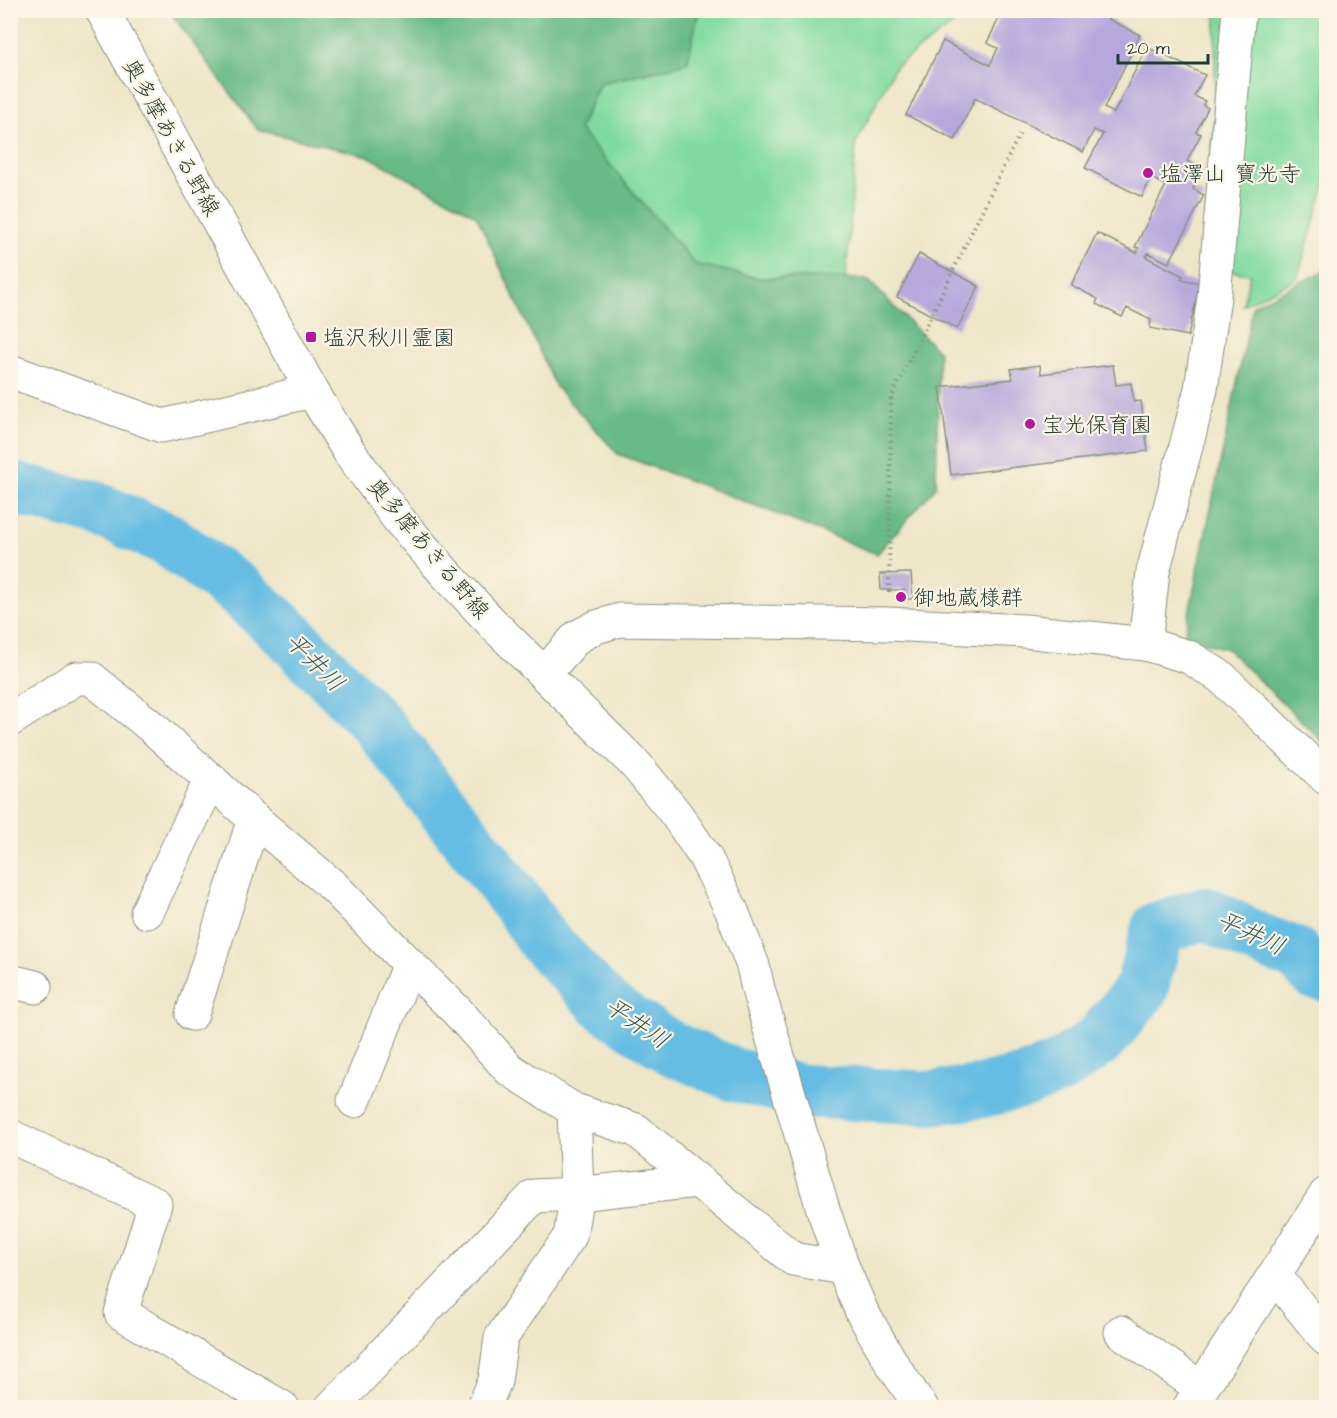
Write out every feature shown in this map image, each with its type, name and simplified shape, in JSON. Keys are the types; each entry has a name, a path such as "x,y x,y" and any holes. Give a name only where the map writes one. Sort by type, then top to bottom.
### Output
{"street":[{"name":"奥多摩あきる野線","path":"102,10 312,391 350,453 399,520 453,582 636,765 676,814 705,857 732,911 753,966 823,1209 843,1268"},
{"path":"1145,644 1153,572 1201,389 1214,297 1239,10"},
{"path":"10,371 162,426 312,391"},
{"path":"544,674 577,637 596,627 620,620 888,624 1025,632 1145,644 1189,657 1221,677 1326,778"},
{"path":"10,720 76,678 91,678 153,728 333,886 456,1010 509,1069 574,1110 636,1130 792,1259 843,1268 862,1312 894,1367 922,1407"},
{"path":"147,912 211,779"},
{"path":"192,1014 254,819"},
{"path":"354,1101 409,964"},
{"path":"483,1407 495,1381 501,1338 570,1236 577,1194 574,1110"},
{"path":"10,1136 154,1204 122,1313 283,1407"},
{"path":"330,1407 534,1196 577,1194 697,1181"},
{"path":"1121,1332 1195,1398 1326,1194"},
{"path":"1275,1276 1326,1339"}],"path":[{"path":"888,624 891,398 1020,133"}],"green space":[{"path":"169,11 699,11 687,63 600,83 579,129 695,264 758,278 868,280 939,352 936,487 877,554 618,454 556,387 476,215 368,156 258,130"},
{"path":"699,11 971,11 895,67 856,143 846,278 758,278 695,264 579,129 600,83 687,63"},
{"path":"1216,11 1326,11 1326,182 1297,279 1243,305 1250,274 1203,267 1214,120"},
{"path":"1326,270 1326,745 1227,649 1184,637 1253,305"}],"building":[{"name":"塩澤山 寶光寺","path":"1003,10 1091,10 1140,35 1104,108 1114,113 1147,47 1205,75 1194,96 1205,101 1203,105 1208,108 1196,132 1201,134 1187,161 1203,169 1193,189 1204,195 1169,263 1148,253 1146,257 1183,276 1181,279 1200,283 1188,336 1150,328 1151,320 1127,308 1122,317 1096,304 1098,299 1071,285 1097,233 1137,253 1139,248 1135,247 1166,185 1151,178 1142,197 1085,168 1103,134 1094,130 1083,152 975,98 955,140 906,115 943,41 990,65 998,48 987,43"},
{"path":"919,254 979,286 957,329 897,297"},
{"path":"1040,365 1041,374 1113,365 1116,385 1131,383 1134,402 1141,401 1148,451 951,475 940,387 1013,379 1011,369"},
{"path":"911,573 913,599 904,599 904,590 881,590 880,574"}],"waterway":[{"name":"平井川","path":"10,489 95,508 167,539 237,589 289,635 375,722 517,902 542,939 608,1008 673,1049 735,1075 802,1091 931,1098 978,1092 1024,1081 1061,1067 1099,1041 1141,990 1158,928 1206,913 1257,939 1296,954 1315,973 1326,975"}],"place":[{"name":"塩澤山 寶光寺","path":"1148,173"},
{"name":"塩沢秋川霊園","path":"311,337"},
{"name":"宝光保育園","path":"1030,424"},
{"name":"御地蔵様群","path":"901,597"}]}
